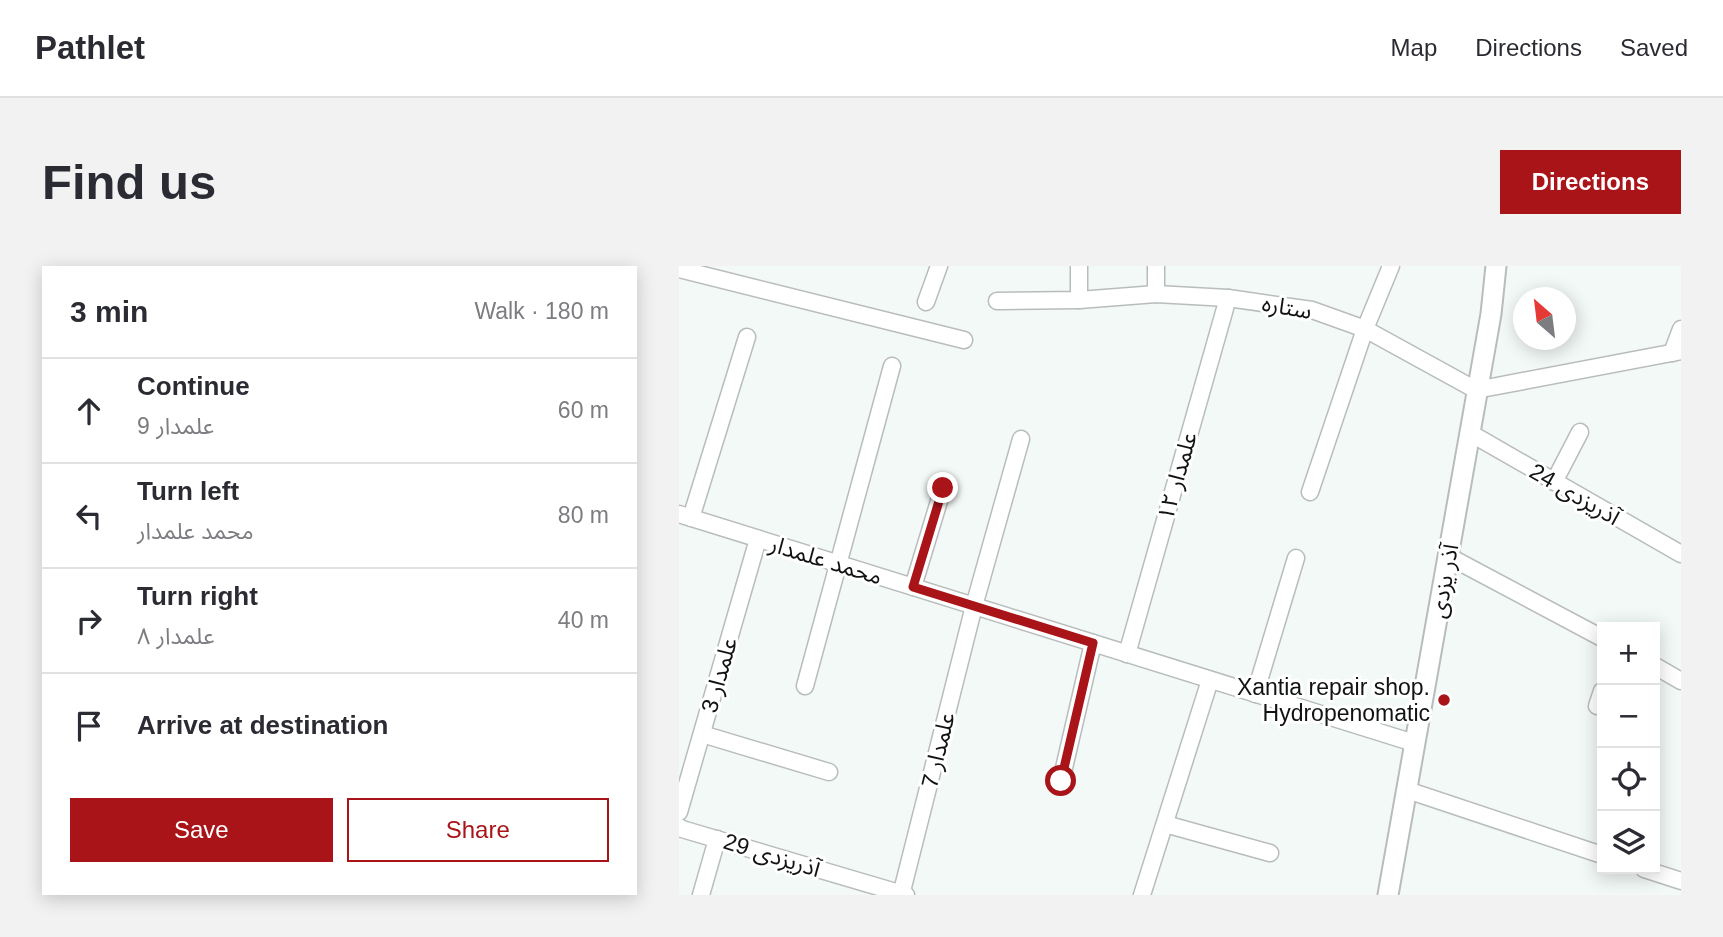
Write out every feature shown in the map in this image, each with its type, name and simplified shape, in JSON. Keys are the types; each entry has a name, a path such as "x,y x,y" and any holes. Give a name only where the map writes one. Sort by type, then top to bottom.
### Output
{"street":[{"path":"926,302 939,266"},
{"path":"1079,266 1079,300"},
{"path":"1156,266 1156,295"},
{"path":"1310,492 1365,329 1391,266"},
{"name":"آذر یزدی","path":"1388,895 1491,314 1496,266"},
{"path":"679,269 964,340"},
{"name":"ستاره","path":"997,301 1156,295 1228,298 1312,310 1365,329 1476,390"},
{"name":"علمدار ۱۲","path":"1127,654 1228,298"},
{"path":"1476,390 1677,352 1681,329"},
{"path":"685,516 747,337"},
{"path":"805,686 893,366"},
{"path":"1554,482 1580,432"},
{"name":"آذریزدی 24","path":"1470,433 1681,554"},
{"name":"علمدار 7","path":"902,894 974,606 1021,439"},
{"path":"913,587 943,488"},
{"name":"محمد علمدار","path":"685,516 1414,743"},
{"name":"علمدار 3","path":"679,812 686,764 702,734 758,539"},
{"path":"1448,556 1597,635"},
{"path":"1255,694 1296,558"},
{"path":"1061,781 1093,643"},
{"path":"1660,669 1681,681"},
{"path":"1147,894 1165,824 1210,680"},
{"path":"702,734 829,772"},
{"path":"1407,790 1597,853"},
{"path":"1165,824 1270,853"},
{"name":"آذریزدی 29","path":"679,827 902,894"},
{"path":"701,895 717,839"},
{"path":"1659,874 1681,881"}],"place":[{"name":"Xantia repair shop. Hydropenomatic","path":"1444,700"}],"route":[{"path":"943,488 913,587 1093,643 1061,781"}]}
